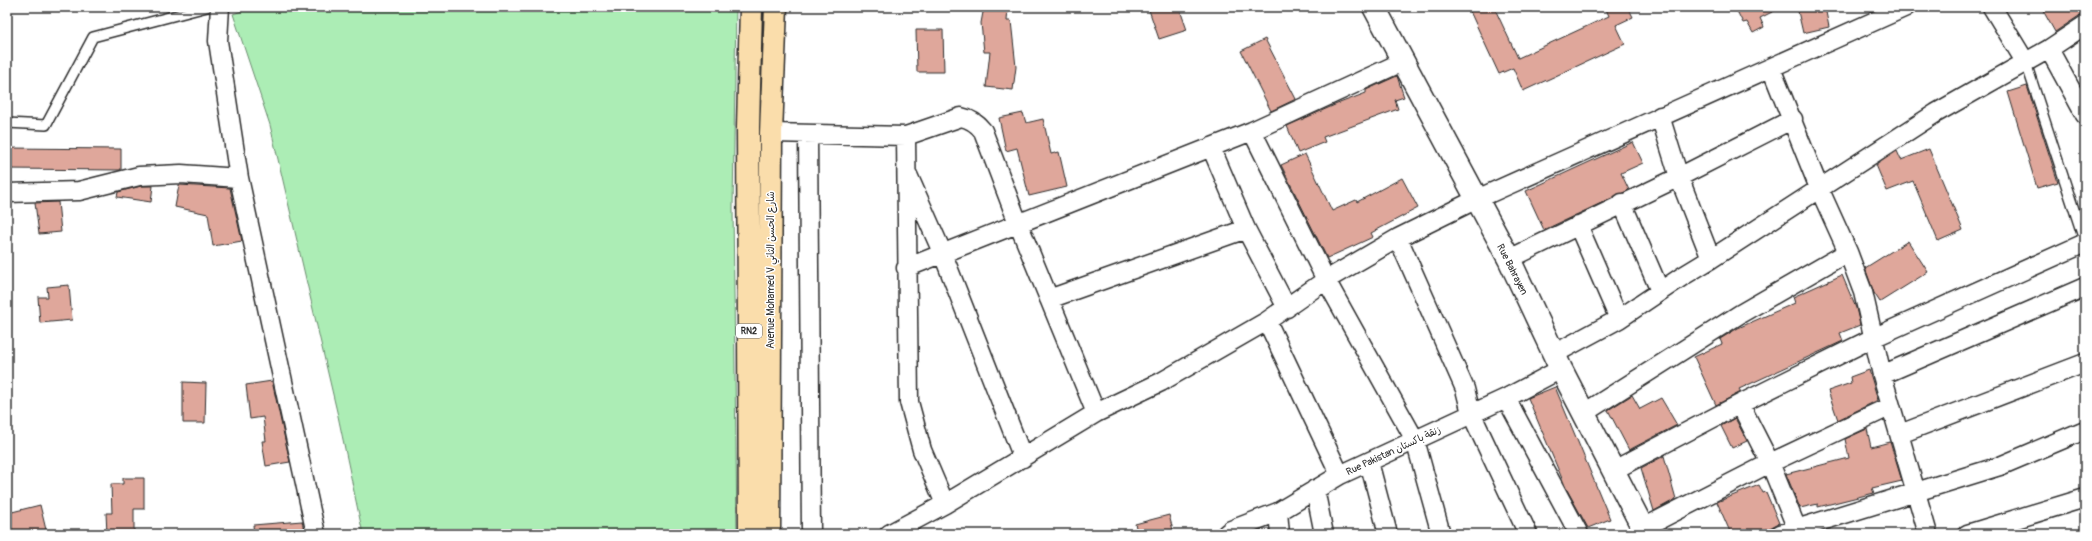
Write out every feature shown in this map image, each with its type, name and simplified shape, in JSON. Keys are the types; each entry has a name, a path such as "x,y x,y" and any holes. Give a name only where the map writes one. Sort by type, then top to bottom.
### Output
{"highway":[{"name":"Avenue Mohamed V شارع الحسن الثاني","path":"750,534 748,127 751,7"},
{"name":"Avenue Mohamed V شارع الحسن الثاني","path":"769,534 770,133 776,7"}],"street":[{"path":"220,7 218,41 239,178 316,534"},
{"name":"Rue Bahrayen","path":"1374,7 1402,62 1509,259 1558,362 1644,531"},
{"path":"890,534 945,504 1096,413 1161,382 1267,321 1326,280 1398,238 1477,199 1906,7"},
{"path":"1992,7 2026,63"},
{"name":"Rue Pakistan زنقة باكستان","path":"1226,534 1231,530 1278,512 1340,475 1506,398 1618,319 1819,188 1936,113 2026,63 2085,25"},
{"path":"2049,49 2085,113"},
{"path":"906,268 942,252 1252,131 1402,62"},
{"path":"1771,68 1793,119 1819,188 1848,252 1868,310 1882,375 1928,534"},
{"path":"1660,116 1679,177 1711,259"},
{"path":"770,133 906,136 961,117 969,119 977,124 983,131 1018,223 1096,413"},
{"path":"1509,259 1578,224 1679,177 1793,119"},
{"path":"1252,131 1326,280 1415,440 1441,534"},
{"path":"808,134 812,534"},
{"path":"906,136 906,268 909,402 922,450 945,504"},
{"path":"1210,147 1246,229 1287,308"},
{"path":"906,169 942,252 1023,458"},
{"path":"7,193 79,191 139,176 181,174 239,178"},
{"path":"1622,204 1660,291"},
{"path":"1578,224 1618,319"},
{"path":"1049,299 1246,229"},
{"path":"1398,238 1465,389 1471,413 1528,534"},
{"path":"1614,470 1740,404 1873,338 2085,243"},
{"path":"1584,413 1740,314 1848,252"},
{"path":"1882,375 2085,287"},
{"path":"1267,321 1340,475"},
{"path":"1900,434 2085,363"},
{"path":"1506,398 1579,534"},
{"path":"1740,404 1770,463 1792,532 2000,466 2085,430"},
{"path":"1644,531 1770,463 1891,406"},
{"path":"1369,462 1388,534"},
{"path":"1315,489 1324,534"},
{"path":"1967,534 2085,498"},
{"path":"1278,512 1280,534"}],"lane":[{"path":"7,123 46,125 93,37 207,7"},
{"path":"2026,63 2085,243"}],"green space":[{"path":"254,7 736,7 733,208 737,534 363,534 338,416 270,125 233,14"}],"building":[{"path":"984,7 1008,7 1007,21 1011,21 1016,67 1013,90 986,87 990,52 984,52 981,23"},
{"path":"1148,7 1179,7 1187,30 1159,39"},
{"path":"1468,7 1494,7 1518,58 1609,16 1605,7 1628,7 1633,17 1616,25 1625,44 1523,91 1513,68 1499,74"},
{"path":"1735,7 1782,7 1760,18 1764,27 1753,33 1747,22 1743,23"},
{"path":"1797,7 1825,7 1829,27 1803,33"},
{"path":"2041,7 2085,7 2085,15 2079,16 2055,32"},
{"path":"916,30 943,30 944,72 917,72"},
{"path":"1265,39 1296,99 1271,111 1241,51"},
{"path":"1397,76 1404,97 1395,100 1398,109 1323,137 1325,142 1298,153 1287,126 1366,93 1366,90"},
{"path":"2027,86 2058,182 2037,188 2008,92"},
{"path":"1023,113 1026,123 1043,119 1051,154 1059,152 1067,187 1029,196 1017,148 1006,151 999,118"},
{"path":"1633,142 1643,163 1621,173 1629,190 1544,230 1526,191"},
{"path":"7,148 121,149 121,170 7,169"},
{"path":"1929,149 1963,230 1938,241 1913,181 1887,191 1876,165 1897,151 1901,160"},
{"path":"1305,154 1332,211 1356,200 1357,202 1402,178 1418,208 1371,233 1373,237 1327,258 1281,165"},
{"path":"179,185 230,188 242,241 213,246 208,214 175,207"},
{"path":"141,186 153,186 151,202 117,197 118,192"},
{"path":"58,202 61,232 39,234 35,203"},
{"path":"1908,241 1928,272 1880,302 1874,293 1865,268"},
{"path":"1842,275 1856,308 1860,325 1840,333 1843,341 1739,389 1741,392 1716,405 1694,357 1722,344 1720,339 1738,328 1795,303 1793,297"},
{"path":"69,285 72,320 40,323 38,297 48,297 47,287"},
{"path":"1869,370 1878,400 1838,420 1828,391 1851,383 1850,377"},
{"path":"272,381 290,462 266,466 262,441 266,441 263,417 250,419 246,385"},
{"path":"183,382 206,383 205,423 183,423"},
{"path":"1555,387 1610,519 1588,528 1566,488 1528,398"},
{"path":"1632,395 1640,409 1661,398 1677,425 1629,450 1608,410"},
{"path":"1735,418 1747,441 1732,448 1721,426"},
{"path":"1867,429 1871,447 1890,442 1902,481 1872,488 1874,493 1818,507 1818,504 1800,508 1786,474 1849,458 1845,439"},
{"path":"1664,456 1676,499 1654,511 1641,468"},
{"path":"123,478 144,478 144,509 134,509 134,534 107,534 106,513 112,513 111,484 123,484"},
{"path":"1759,485 1763,493 1766,492 1779,523 1758,534 1731,534 1717,502"},
{"path":"40,505 47,534 13,534 8,513"},
{"path":"1169,515 1174,534 1138,534 1135,524"},
{"path":"302,521 305,534 254,534 253,525"}]}
